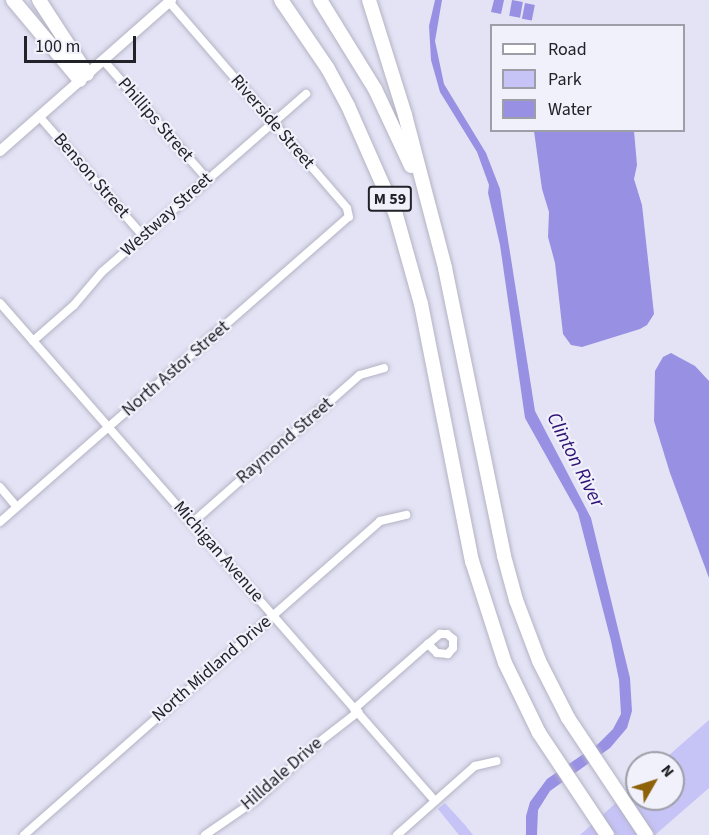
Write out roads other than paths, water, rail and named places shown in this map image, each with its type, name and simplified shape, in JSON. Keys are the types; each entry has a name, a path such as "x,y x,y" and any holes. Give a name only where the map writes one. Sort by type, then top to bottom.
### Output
{"highway":[{"path":"14,0 83,77"},
{"path":"39,0 83,77"},
{"name":"M 59","path":"280,0 328,69 348,106 396,215 421,304 479,588 505,663 552,755 607,835"},
{"name":"M 59","path":"320,0 375,89 411,165 430,215 454,305 510,578 539,661 579,736 646,835"},
{"path":"369,0 405,115 430,215"}],"main road":[{"path":"0,151 170,1"}],"street":[{"name":"Riverside Street","path":"170,1 347,208 350,215"},
{"name":"Phillips Street","path":"103,60 207,179"},
{"name":"Westway Street","path":"33,341 74,305 98,276 306,94"},
{"name":"Benson Street","path":"39,116 143,236"},
{"name":"North Astor Street","path":"0,522 347,221 350,215"},
{"name":"Michigan Avenue","path":"1,306 435,801"},
{"name":"Raymond Street","path":"192,523 360,375 384,368"},
{"path":"0,487 17,507"},
{"name":"North Midland Drive","path":"24,835 381,521 406,515"},
{"name":"Hilldale Drive","path":"205,835 257,799 428,644"},
{"path":"396,835 475,766 496,761"}],"water":[{"path":"435,0 442,0 435,41 444,84 486,153 500,189 535,411 591,518 630,678 632,711 627,728 610,748 550,791 538,810 537,835 526,835 526,816 530,802 547,779 598,744 613,729 621,714 619,680 578,513 525,418 500,245 488,193 489,185 477,152 440,92 431,60 429,26"},
{"path":"494,0 504,0 501,14 491,12"},
{"path":"512,0 523,2 520,18 509,16"},
{"path":"525,3 535,5 532,21 522,19"},
{"path":"534,132 634,132 637,165 634,179 642,205 654,314 647,325 582,347 571,345 563,334 555,263 548,237 549,212 542,189"},
{"path":"671,353 695,366 709,381 709,578 670,473 654,421 655,371 663,357"}],"water label":[{"name":"Clinton River","path":"575,460"}]}
